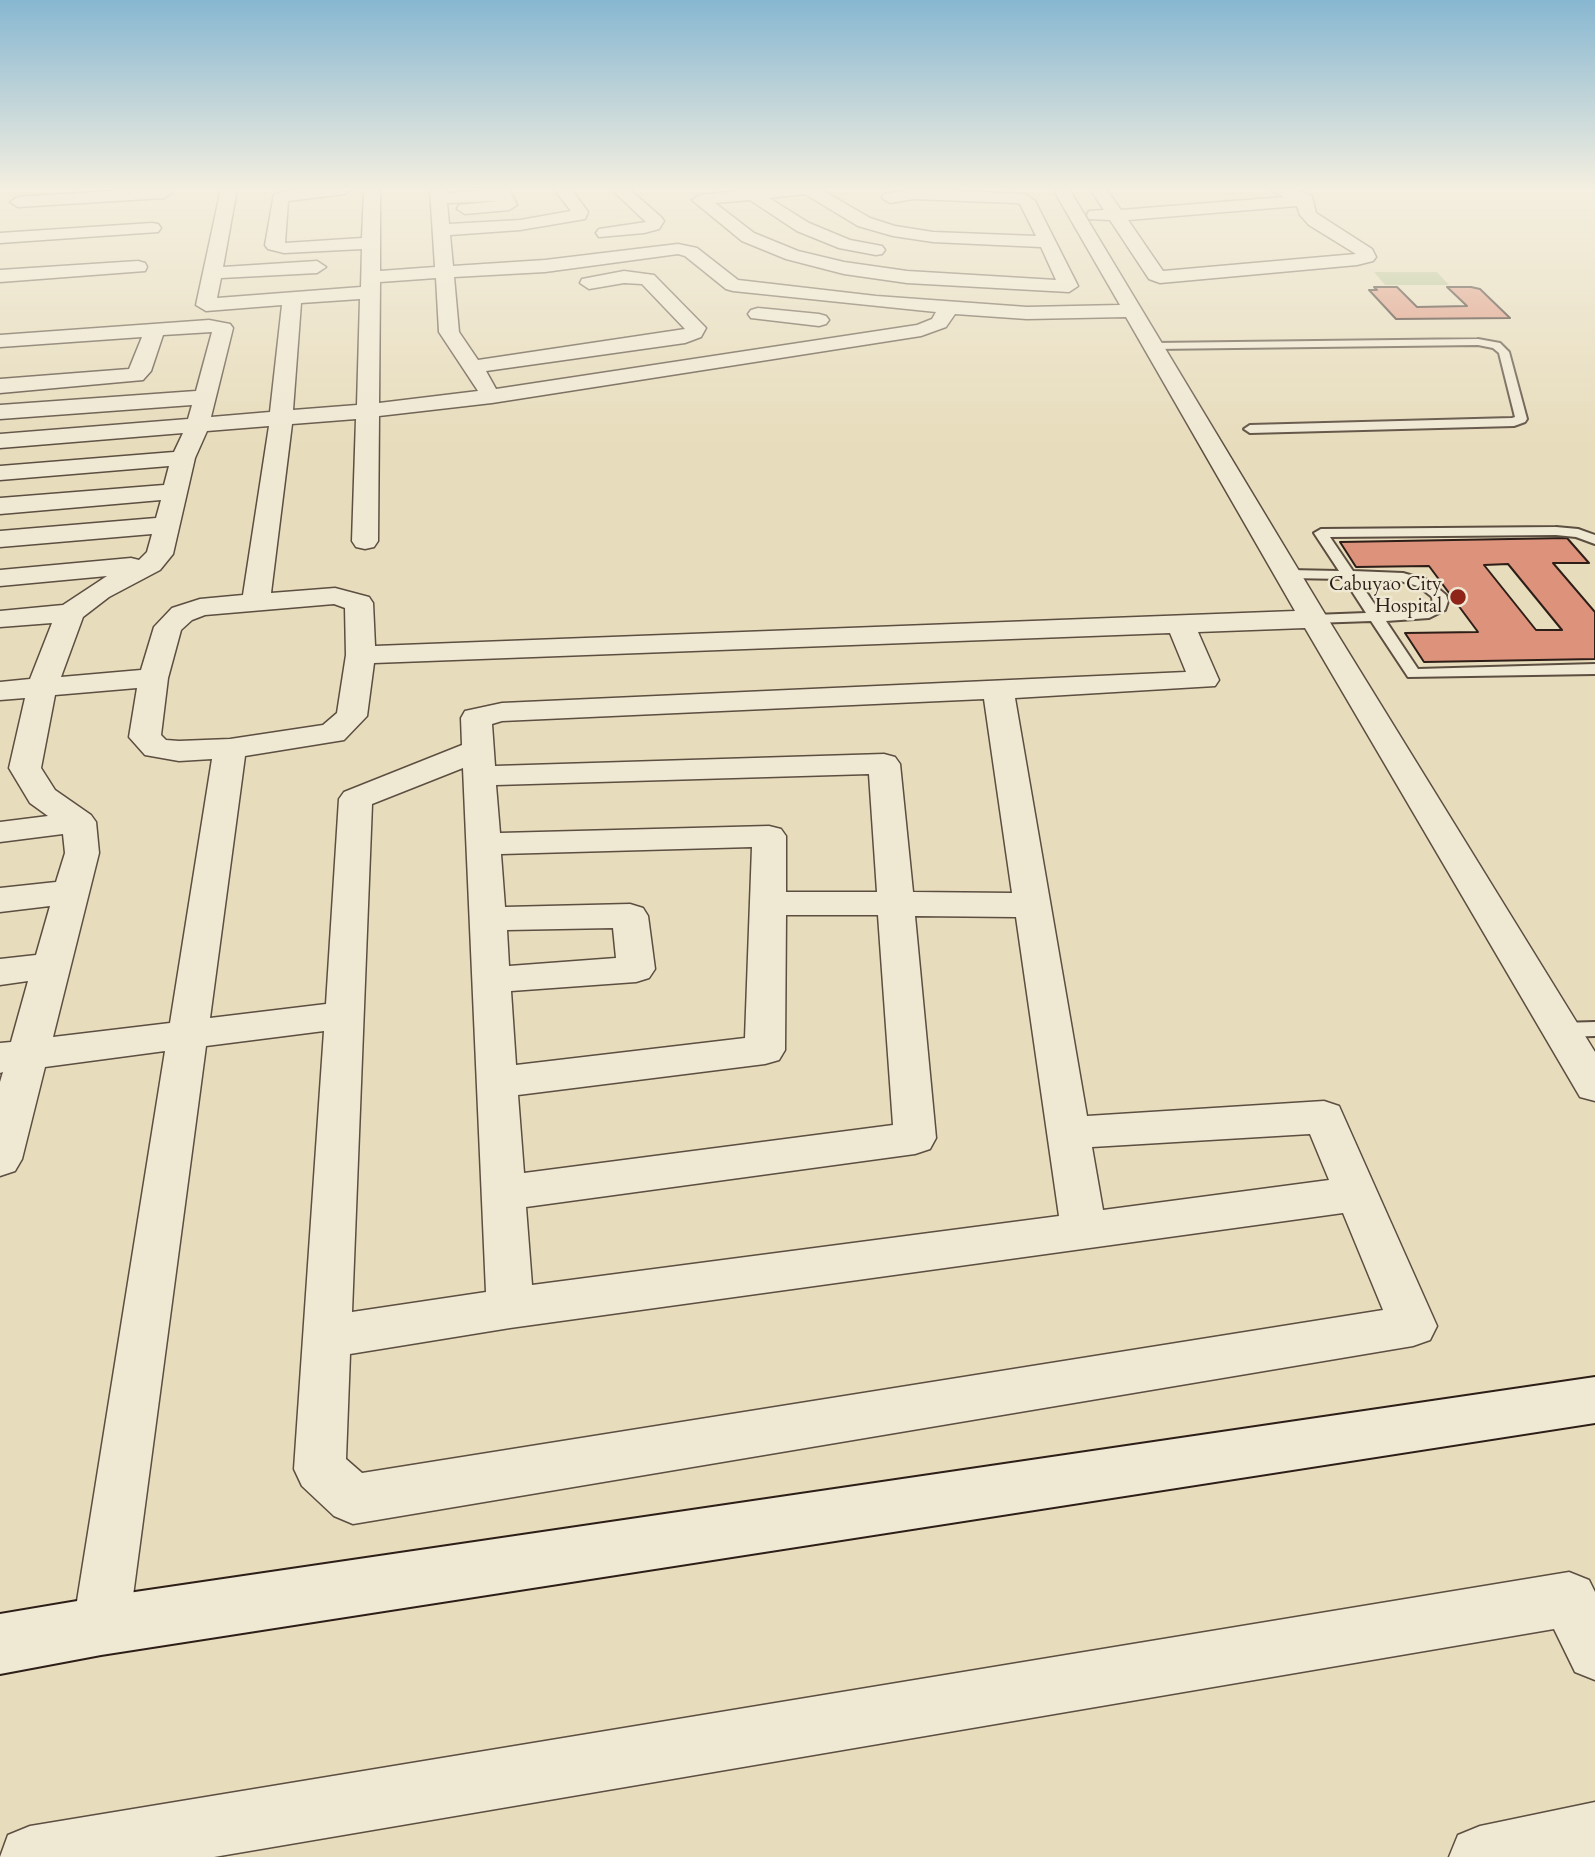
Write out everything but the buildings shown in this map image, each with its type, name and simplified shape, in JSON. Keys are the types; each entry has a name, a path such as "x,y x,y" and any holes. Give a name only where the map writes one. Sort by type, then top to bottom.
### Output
{"street":[{"path":"134,288 136,276"},
{"path":"206,305 212,276"},
{"path":"182,306 292,299 349,276"},
{"path":"365,541 368,276"},
{"path":"443,276 449,331 492,396"},
{"path":"721,276 733,285 876,302 1027,313 1132,311"},
{"path":"904,276 1069,286 1064,276"},
{"path":"1112,276 1595,1086"},
{"path":"1159,276 1170,278 1194,276"},
{"path":"473,367 685,337 694,333 696,328 647,279 624,277 574,285"},
{"path":"445,296 471,294"},
{"path":"256,603 281,418 292,299"},
{"path":"0,441 366,411 492,396 921,330 939,323 949,307"},
{"path":"794,349 751,309 921,330"},
{"path":"0,341 209,326 223,328 198,425 183,458 160,554 151,564 99,591 70,613 13,770 42,796 79,822 82,853 51,966 14,1056 0,1155"},
{"path":"0,386 135,375 141,371 155,330"},
{"path":"0,361 74,354 80,350 89,334"},
{"path":"0,412 205,397"},
{"path":"0,473 183,458"},
{"path":"0,506 175,491"},
{"path":"0,539 167,525"},
{"path":"0,578 151,564"},
{"path":"335,596 359,603 361,655 352,716 333,733 230,749 178,751 156,748 145,737 153,678 167,627 181,614 200,607 335,596"},
{"path":"0,619 70,613"},
{"path":"510,1308 476,718 776,669 1180,625 1314,619"},
{"path":"361,655 776,669 998,689 1204,680 1180,625"},
{"path":"0,691 153,678"},
{"path":"998,689 1084,1232"},
{"path":"101,1626 230,749"},
{"path":"504,1193 915,1138 884,764 479,763 356,799 320,1469 353,1499 1413,1326 1324,1117 1067,1133"},
{"path":"0,832 79,822"},
{"path":"483,844 769,836 765,1049 498,1082"},
{"path":"0,900 71,892"},
{"path":"768,903 1031,905"},
{"path":"488,919 630,916 636,970 491,980"},
{"path":"0,972 51,966"},
{"path":"14,1056 344,1015"},
{"path":"327,1337 510,1308 1356,1194"},
{"path":"0,1644 101,1626 1595,1401"},
{"path":"30,1857 1569,1599 1595,1652"},
{"path":"1480,1857 1595,1833"}],"lane":[{"path":"1154,346 1478,342 1496,345 1504,352 1521,419 1514,422 1250,429"},
{"path":"1595,540 1578,533 1556,531 1321,533 1413,674 1595,669"},
{"path":"1289,574 1385,575 1411,578 1433,589 1441,601 1440,607 1424,615 1314,619"},
{"path":"1560,1030 1595,1029"}],"green space":[{"path":"1377,276 1440,276 1449,285 1385,285"}],"place":[{"name":"Cabuyao City Hospital","path":"1458,597"}]}
